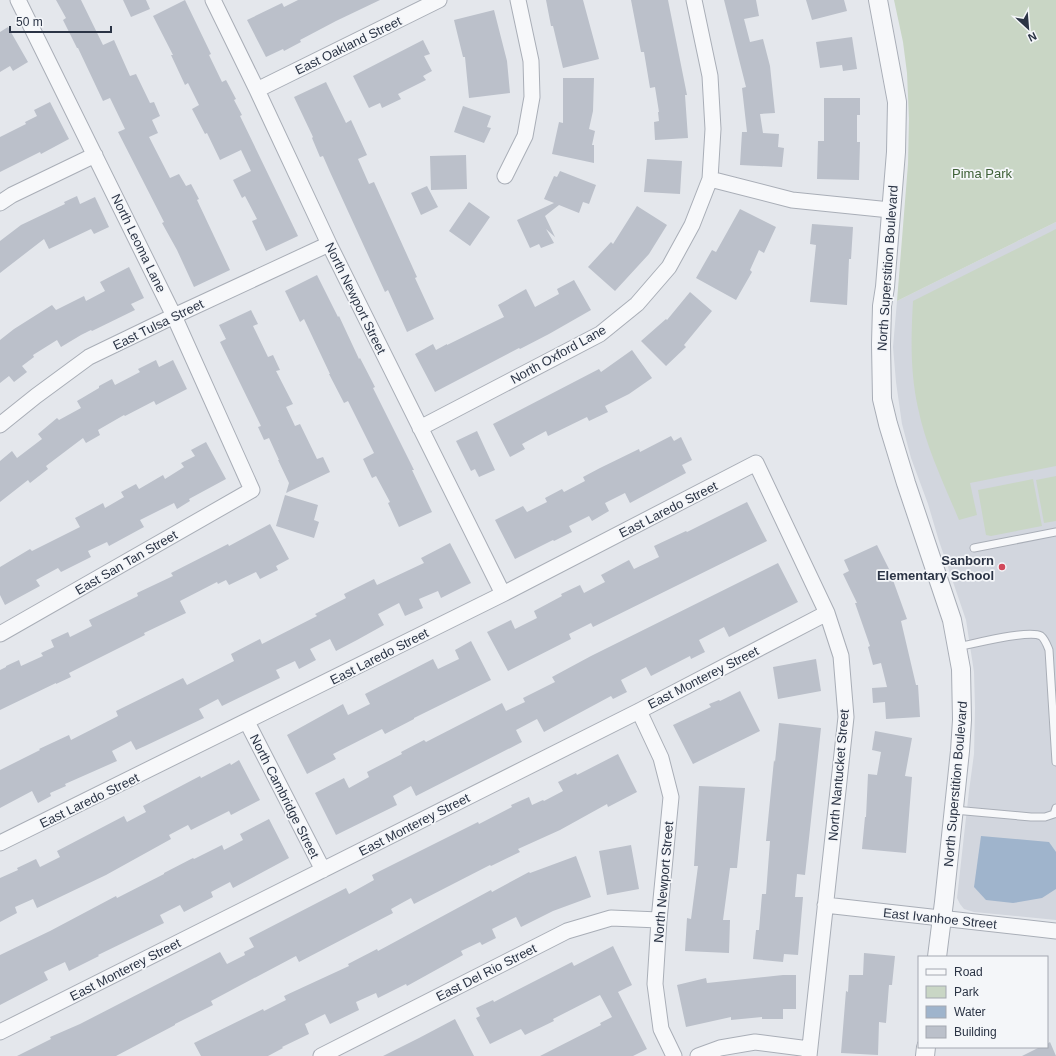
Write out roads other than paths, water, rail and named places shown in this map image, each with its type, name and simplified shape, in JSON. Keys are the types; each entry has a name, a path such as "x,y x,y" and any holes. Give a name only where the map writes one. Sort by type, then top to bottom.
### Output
{"street":[{"name":"North Leoma Lane","path":"18,0 174,316 252,490"},
{"name":"North Newport Street","path":"213,0 329,244 503,594"},
{"name":"East Oakland Street","path":"257,90 439,0"},
{"path":"505,176 525,136 532,97 531,62 518,0"},
{"name":"North Oxford Lane","path":"420,428 600,334 637,304 669,267 692,225 710,179 713,129 710,76 694,0"},
{"name":"North Superstition Boulevard","path":"878,0 897,102 896,152 890,210 886,280 882,306 882,399 906,483 952,620 962,691 962,720 954,810 937,956"},
{"path":"0,203 12,195 95,155"},
{"path":"710,179 792,200 890,210"},
{"name":"East Tulsa Street","path":"0,425 89,357 329,244"},
{"name":"East Laredo Street","path":"0,844 503,594 756,463"},
{"name":"North Nantucket Street","path":"756,463 827,613 841,656 846,717 809,1053"},
{"name":"East San Tan Street","path":"0,634 252,490"},
{"name":"East Monterey Street","path":"0,1032 639,711 827,613"},
{"name":"North Newport Street","path":"639,711 661,758 671,797 659,920 655,984 661,1029 674,1056"},
{"name":"North Cambridge Street","path":"248,722 323,870"},
{"name":"East Ivanhoe Street","path":"825,905 1056,931"},
{"name":"East Del Rio Street","path":"321,1056 567,931 611,918 659,920"},
{"path":"698,1056 720,1048 755,1042 809,1053"}],"lane":[{"path":"974,548 1056,532"},
{"path":"957,647 1016,635 1034,634 1042,637 1049,650 1056,762"},
{"path":"954,810 1045,818 1054,814 1056,808"}],"water":[{"path":"981,836 1049,842 1056,852 1056,889 1042,898 1013,903 986,900 974,887"}],"place":[{"name":"Sanborn Elementary School","path":"1002,567"}],"park label":[{"name":"Pima Park","path":"982,173"}]}
